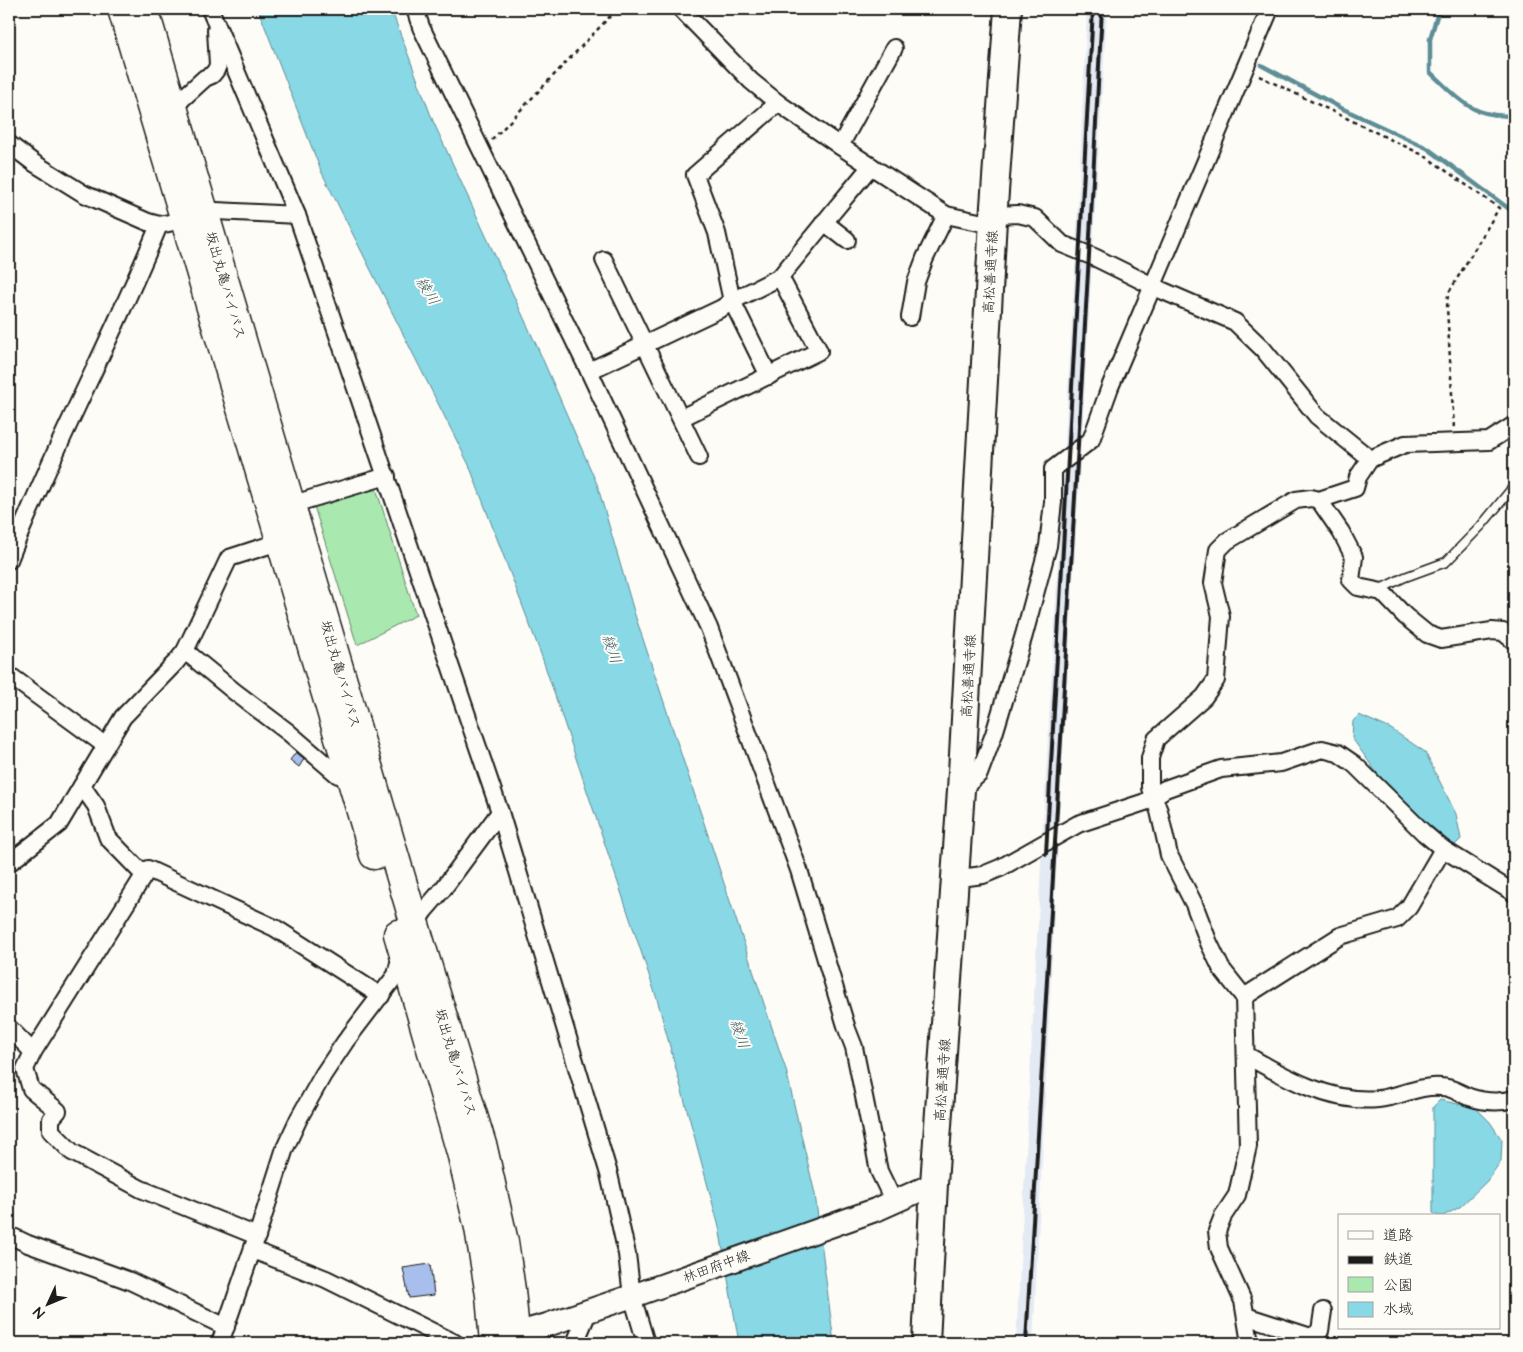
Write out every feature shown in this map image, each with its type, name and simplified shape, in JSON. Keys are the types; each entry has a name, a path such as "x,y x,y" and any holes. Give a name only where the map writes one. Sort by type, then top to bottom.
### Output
{"highway":[{"name":"坂出丸亀バイパス","path":"122,9 195,215 290,505 290,538 415,925 483,1148 504,1242 500,1341"},
{"name":"坂出丸亀バイパス","path":"144,9 173,107 195,215 290,538 402,950 462,1156 480,1228 490,1295 500,1341"}],"main road":[{"name":"高松善通寺線","path":"926,1343 934,1184 956,875 993,220 1008,9"},
{"name":"林田府中線","path":"500,1341 638,1294 886,1205 934,1184"}],"street":[{"path":"415,9 421,27 589,370 709,628 796,861 854,1047 886,1205"},
{"path":"681,9 751,81 778,103 946,215 993,220 1018,214 1036,218 1062,244 1235,322 1263,349 1317,416 1370,459"},
{"path":"961,790 979,774 994,734 1024,635 1048,546 1053,502 1053,469 1091,440 1110,387 1270,9"},
{"path":"173,107 216,70 218,65 213,16"},
{"path":"213,16 297,214 500,812 609,1174 638,1294 646,1343"},
{"path":"840,146 894,48"},
{"path":"769,376 732,301 717,233 695,175 778,103"},
{"path":"9,144 34,163 84,194 158,225 216,211 297,214"},
{"path":"589,370 722,308 780,277 871,166"},
{"path":"910,317 912,272 946,215"},
{"path":"824,222 847,240"},
{"path":"9,560 36,495 112,333 158,225"},
{"path":"604,260 699,457"},
{"path":"681,418 819,351 780,277"},
{"path":"1250,1343 1243,1301 1220,1248 1217,1231 1223,1216 1238,1195 1248,1146 1244,997 1221,968 1194,904 1169,856 1159,811 1150,788 1150,758 1156,739 1204,697 1216,680 1221,616 1213,583 1218,550 1227,541 1296,500 1311,498 1320,500 1355,488 1358,477 1370,459 1406,444 1489,441 1514,425"},
{"path":"290,505 387,476"},
{"path":"1320,500 1341,532 1354,557 1351,580 1358,587 1382,592 1405,616 1427,634 1441,639 1492,631 1503,632 1514,642"},
{"path":"9,863 59,824 123,717 185,651 229,558 290,538"},
{"path":"185,651 288,732 338,775"},
{"path":"9,676 106,746"},
{"path":"956,875 968,877 983,875 1000,868 1078,824 1145,802 1165,789 1220,769 1281,763 1322,749 1338,753 1354,764 1417,827 1443,849 1514,893"},
{"path":"82,786 96,806 108,838 144,874"},
{"path":"220,1343 255,1243 282,1156 299,1118 334,1059 396,974 402,950 415,925 500,812"},
{"path":"1244,997 1340,936 1397,919 1409,907 1443,849"},
{"path":"381,996 275,928 148,869 33,1052 25,1069 31,1089 58,1112 51,1120 51,1131 72,1152 141,1189 255,1243 455,1343"},
{"path":"9,1028 33,1052"},
{"path":"1246,1055 1281,1075 1306,1086 1347,1098 1377,1099 1432,1086 1449,1087 1469,1097 1489,1101 1514,1099"},
{"path":"9,1235 28,1244 144,1287 226,1327"},
{"path":"575,1343 589,1310"},
{"path":"1246,1316 1312,1337 1320,1331 1323,1311"}],"lane":[{"path":"1376,591 1405,577 1446,562 1514,486"}],"path":[{"path":"483,151 504,126 617,9"},
{"path":"1245,69 1425,156 1499,208 1448,294 1447,307 1454,443"}],"shaded area":[{"path":"1087,9 1107,9 1058,834 1033,1343 1016,1343 1076,249"}],"green space":[{"path":"375,485 416,615 357,645 313,503"}],"water":[{"name":"綾川","path":"258,9 391,9 433,121 540,353 597,484 635,615 786,1070 815,1194 834,1343 739,1343 719,1227 657,999 542,657 469,465 321,171"},
{"path":"1359,715 1391,729 1425,752 1456,814 1461,839 1454,846 1413,816 1391,793 1352,738 1353,721"},
{"path":"1440,1100 1476,1108 1490,1122 1502,1140 1501,1161 1487,1181 1460,1207 1447,1214 1433,1213 1433,1107"}],"building":[{"path":"296,752 304,759 299,767 290,760"},
{"path":"430,1264 434,1295 409,1298 403,1268"}],"waterway":[{"path":"1439,9 1430,39 1430,72 1453,94 1473,108 1492,114 1514,116"},
{"path":"1261,65 1341,108 1427,148 1512,211 1514,209"}],"railway":[{"path":"1046,854 1093,9"},
{"path":"1026,1343 1102,9"}]}
